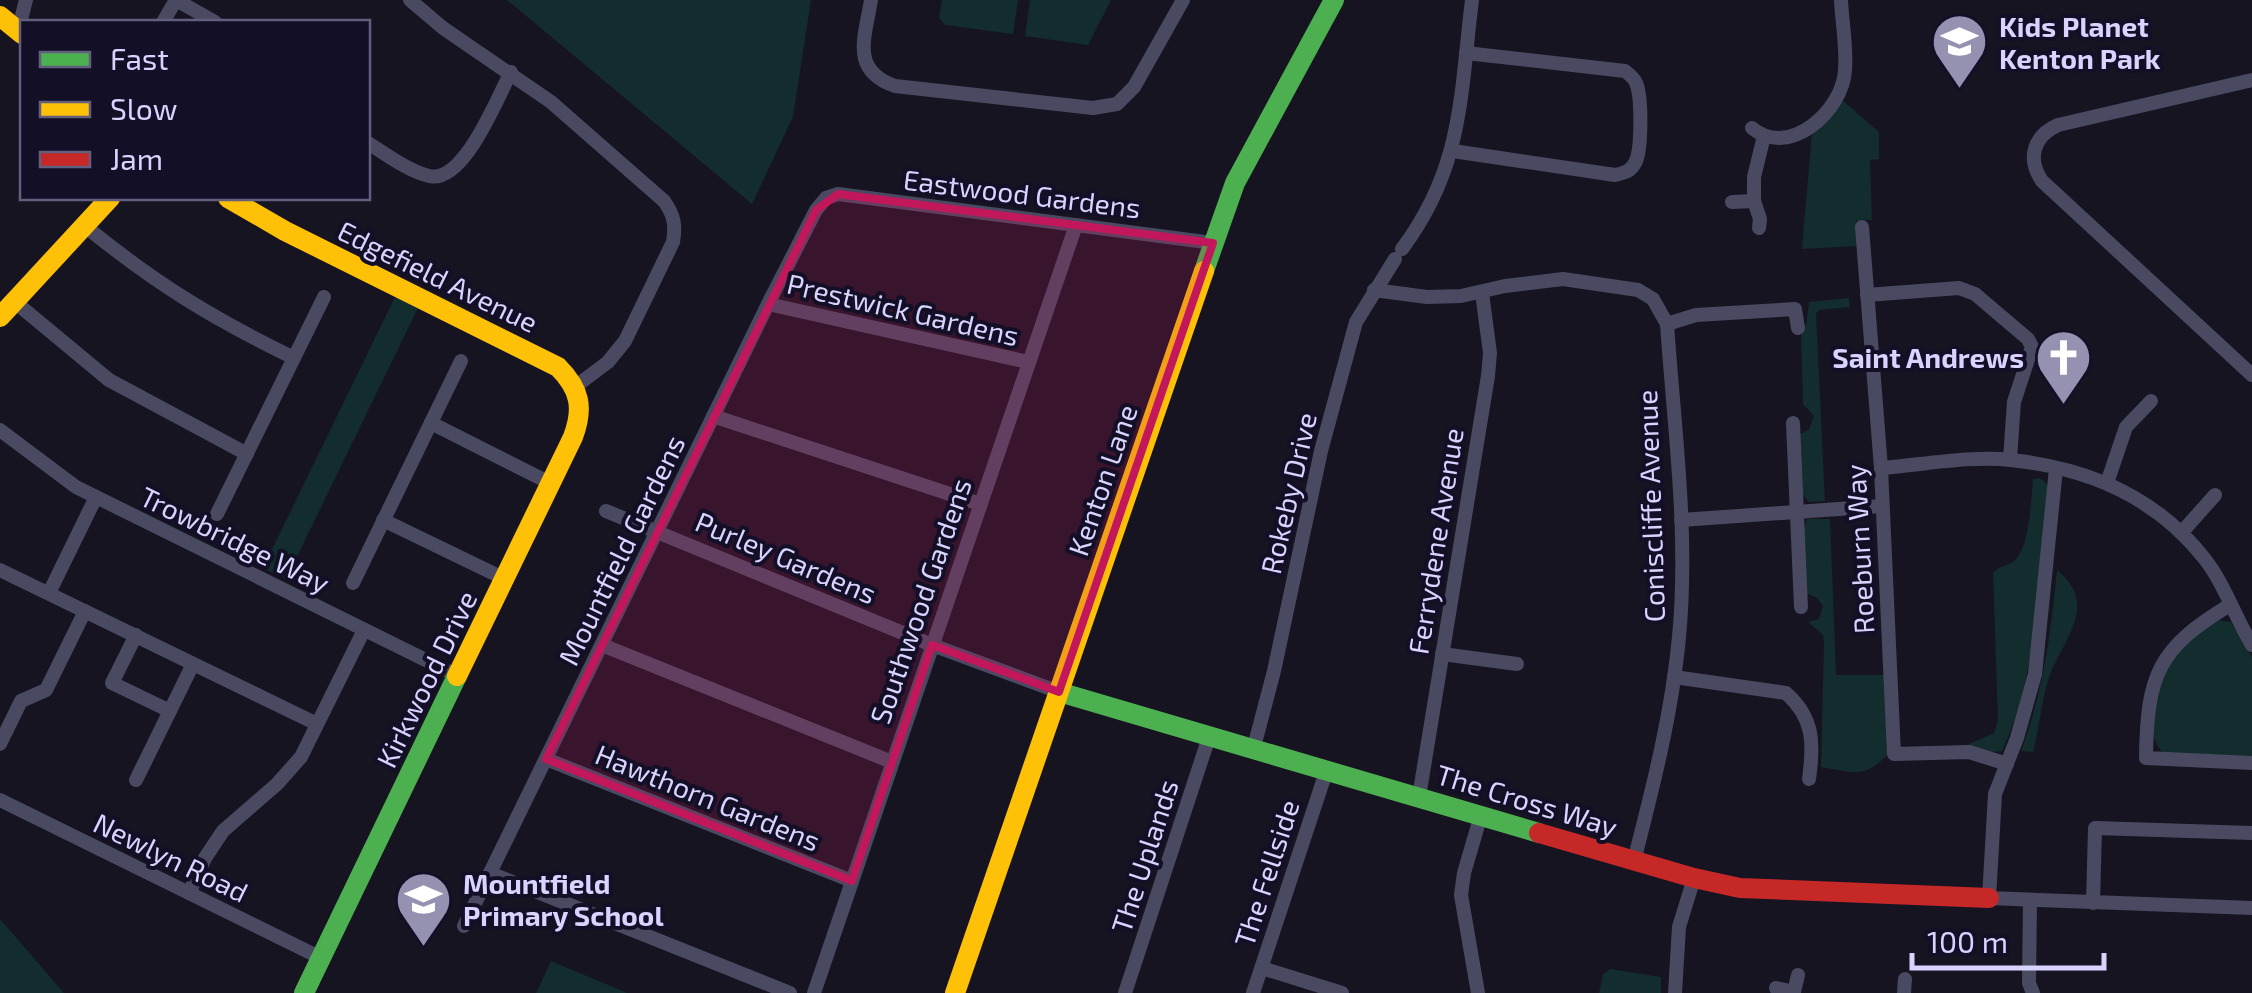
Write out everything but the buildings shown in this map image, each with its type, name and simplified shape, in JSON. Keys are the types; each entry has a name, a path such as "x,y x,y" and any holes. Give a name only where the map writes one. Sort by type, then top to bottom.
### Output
{"street":[{"path":"176,0 211,20"},
{"path":"410,0 443,28 551,102 664,201 672,214 676,226 673,242 624,341 608,362 573,382"},
{"path":"871,0 865,65 876,80 896,86 1093,108 1117,104 1134,86 1183,0"},
{"name":"Kenton Lane","path":"955,993 1235,183 1334,0"},
{"name":"Rokeby Drive","path":"1254,747 1321,452 1356,322 1427,214 1453,152 1472,0"},
{"path":"1759,228 1754,201 1758,132 1788,139 1799,135 1816,122 1843,83 1846,71 1841,0"},
{"path":"0,16 20,33"},
{"path":"1453,152 1615,175 1628,172 1640,149 1638,91 1635,80 1625,71 1466,52"},
{"path":"370,144 429,176 448,174 464,159 511,72"},
{"path":"2252,80 2058,125 2037,141 2033,162 2042,181 2252,374"},
{"name":"Eastwood Gardens","path":"826,198 838,194 1213,243"},
{"name":"Mountfield Gardens","path":"464,926 768,304 816,210 826,198"},
{"path":"108,200 6,307 108,380 247,454"},
{"name":"Edgefield Avenue","path":"231,200 285,231 534,355 573,382"},
{"path":"1732,202 1754,201"},
{"name":"Southwood Gardens","path":"814,993 1076,225"},
{"path":"85,226 178,297 294,358"},
{"name":"Roeburn Way","path":"1862,226 1881,468 1894,754 1969,752 2007,764"},
{"path":"1374,290 1426,297 1482,293 1563,279 1620,286 1653,299 1667,324 1696,315 1795,309 1798,328"},
{"path":"1867,295 1960,288 1975,294 2028,339 2032,347 2014,402 2010,459"},
{"name":"Ferrydene Avenue","path":"1418,796 1488,376 1490,353 1482,293"},
{"path":"217,514 324,297"},
{"name":"Prestwick Gardens","path":"768,304 1028,362"},
{"name":"Coniscliffe Avenue","path":"1634,861 1658,765 1674,678 1680,617 1681,520 1667,324"},
{"path":"353,583 461,361"},
{"name":"Kirkwood Drive","path":"304,993 582,411 581,395 573,382"},
{"path":"2107,482 2126,428 2151,401"},
{"path":"714,416 980,504"},
{"path":"1793,423 1802,607"},
{"path":"431,424 550,483"},
{"name":"Trowbridge Way","path":"0,430 52,470 96,497 458,676"},
{"path":"1881,468 2010,459 2107,482 2146,503 2182,532 2208,561 2252,645"},
{"path":"2056,470 2036,674 1995,794 1990,898 2252,908"},
{"path":"2182,532 2215,495"},
{"path":"49,594 96,497"},
{"path":"1681,520 1882,506"},
{"name":"Purley Gardens","path":"606,510 932,645 1059,692"},
{"path":"383,520 505,579"},
{"path":"0,570 318,724"},
{"path":"0,744 21,702 46,690 85,610"},
{"path":"2252,611 2233,612 2181,637 2154,684 2146,715 2146,758 2252,763"},
{"path":"188,893 205,858 224,832 292,770 364,630"},
{"path":"136,635 112,683 170,711"},
{"path":"602,645 892,762"},
{"path":"1442,654 1518,664"},
{"path":"136,780 192,664"},
{"path":"1674,678 1786,693 1807,717 1811,729 1809,779"},
{"name":"The Cross Way","path":"1059,692 1694,878 1740,888 1990,898"},
{"name":"The Uplands","path":"1125,993 1210,734"},
{"name":"Hawthorn Gardens","path":"546,760 852,881"},
{"name":"The Fellside","path":"1253,993 1327,769"},
{"name":"Newlyn Road","path":"0,800 321,958"},
{"path":"1478,993 1461,895 1481,815"},
{"path":"2093,903 2096,828 2252,833"},
{"path":"490,873 790,993"},
{"path":"1674,993 1679,927 1694,878"},
{"path":"2030,901 2029,983 2033,993"},
{"path":"1262,968 1342,993"},
{"path":"1776,988 1794,993 1798,975"}],"highlighted area":[{"path":"838,194 1213,243 1059,692 932,645 852,881 546,759 816,210"}],"green space":[{"path":"507,0 811,0 793,117 752,204"},
{"path":"942,0 1018,0 1013,34 945,25 939,18"},
{"path":"1030,0 1111,0 1088,45 1025,36"},
{"path":"1842,100 1879,132 1879,159 1870,160 1872,220 1856,221 1857,246 1802,249 1812,131"},
{"path":"395,297 418,308 286,579 263,568"},
{"path":"1849,298 1850,307 1816,313 1825,501 1809,502 1802,494 1800,434 1809,430 1814,416 1803,404 1801,331 1806,325 1809,302"},
{"path":"2040,478 2048,485 2031,654 2015,719 2002,751 1991,752 1967,745 1994,733 1998,720 1993,573 2019,555 2029,523 2033,479"},
{"path":"1807,519 1830,519 1836,675 1889,675 1888,754 1865,771 1821,767 1824,642 1823,635 1808,622 1819,619 1823,606 1806,593"},
{"path":"2057,570 2076,595 2075,621 2047,684 2033,752 2021,751 2045,662"},
{"path":"2217,620 2231,622 2252,657 2252,760 2165,755 2152,729 2160,684 2184,645"},
{"path":"0,919 64,993 0,993"},
{"path":"551,961 627,993 536,993"},
{"path":"1610,969 1661,977 1661,993 1599,993 1603,974"}],"traffic: fast":[{"path":"1204,271 1235,183 1334,0"},
{"path":"304,993 457,676"},
{"path":"1059,692 1539,833"}],"traffic: slow":[{"path":"0,16 20,32"},
{"path":"0,317 108,200"},
{"path":"231,200 285,231 558,367 575,391 579,408 573,437 457,676"},
{"path":"955,993 1204,271"}],"traffic: jam":[{"path":"1539,833 1740,888 1989,898"}],"place":[{"name":"Kids Planet Kenton Park","path":"1960,91"},
{"name":"Saint Andrews","path":"2063,406"},
{"name":"Mountfield Primary School","path":"424,948"}]}
